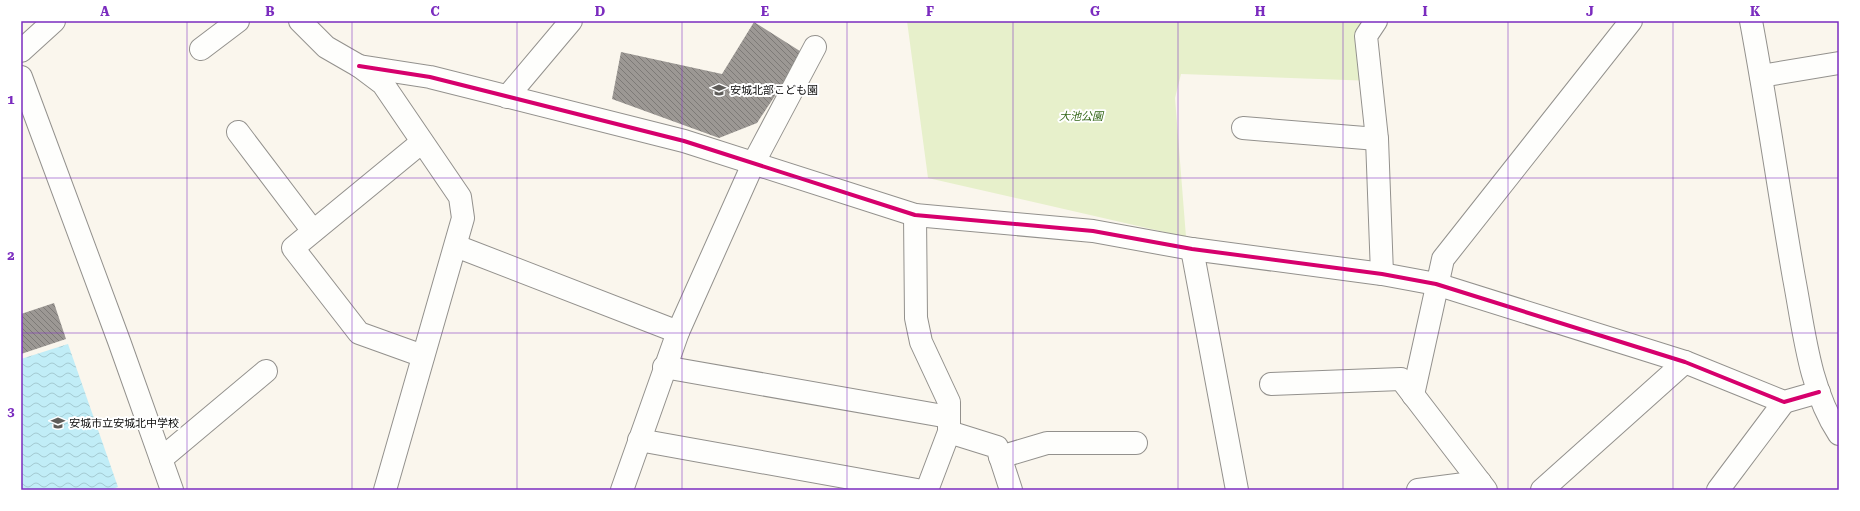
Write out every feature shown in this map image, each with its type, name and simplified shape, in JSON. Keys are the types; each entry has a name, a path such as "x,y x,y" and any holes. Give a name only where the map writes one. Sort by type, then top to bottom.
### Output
{"street":[{"path":"21,51 54,21"},
{"path":"201,49 238,21"},
{"path":"300,21 326,47 359,66 383,84 460,197 463,218 456,246 384,490"},
{"path":"507,97 571,21"},
{"path":"1376,21 1366,36 1376,139 1382,274"},
{"path":"1413,395 1436,284 1443,259 1631,21"},
{"path":"1751,21 1762,76 1780,196 1804,335 1819,392 1839,433"},
{"path":"622,490 664,367 678,332 754,162 815,47"},
{"path":"1762,76 1839,63"},
{"path":"359,66 430,77 684,141 754,162 915,215 1093,231 1192,249 1382,274 1436,284 1685,362 1784,402"},
{"path":"21,77 172,490"},
{"path":"1243,128 1376,139"},
{"path":"238,132 313,231"},
{"path":"422,142 293,248 359,332 423,356"},
{"path":"915,215 916,318 920,342 949,402 949,424 927,490"},
{"path":"456,246 678,332"},
{"path":"1192,249 1237,490"},
{"path":"1542,490 1685,362"},
{"path":"664,367 949,424 997,447 1011,490"},
{"path":"161,460 266,371"},
{"path":"1271,384 1401,379 1483,486"},
{"path":"1718,490 1784,402 1819,392"},
{"path":"639,440 917,490"},
{"path":"1000,458 1047,443 1136,442"},
{"path":"1418,490 1483,486"}],"green space":[{"name":"大池公園","path":"907,21 1372,21 1374,81 1181,74 1175,98 1186,237 928,178"}],"water":[{"name":"安城市立安城北中学校","path":"68,344 118,487 109,490 21,490 21,359"}],"building":[{"name":"安城北部こども園","path":"754,22 803,53 757,123 719,138 612,99 621,52 722,74"},
{"path":"54,303 66,339 21,354 21,314"}],"cycle path":[{"path":"359,66 430,77 684,141 915,215 1093,231 1192,249 1382,274 1436,284 1685,362 1784,402 1819,392"}],"place":[{"name":"安城北部こども園","path":"719,90"},
{"name":"安城市立安城北中学校","path":"58,423"}]}
